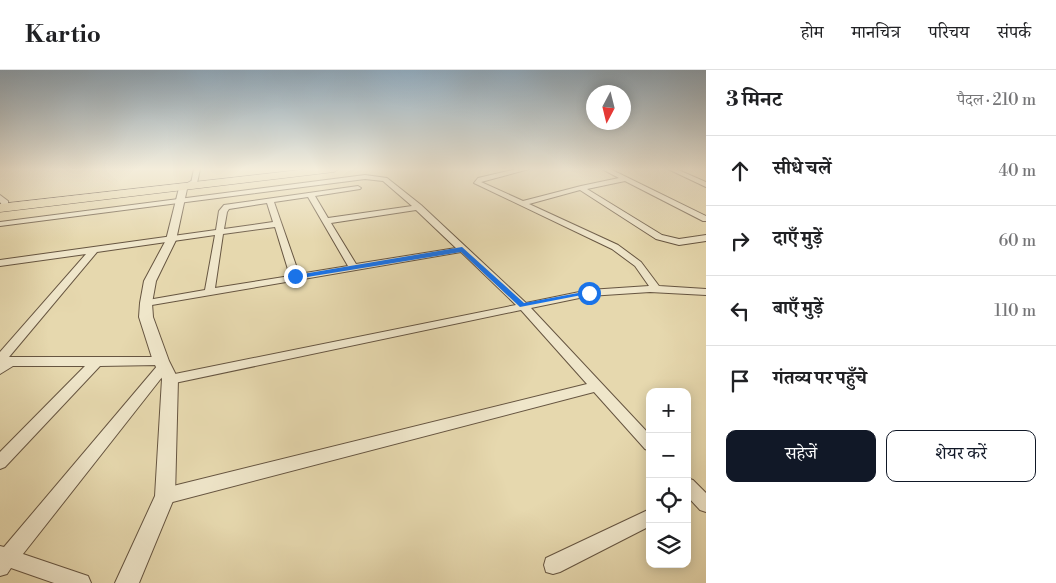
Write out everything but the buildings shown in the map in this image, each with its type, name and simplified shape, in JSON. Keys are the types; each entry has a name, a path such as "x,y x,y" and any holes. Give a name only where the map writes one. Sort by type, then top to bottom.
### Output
{"main road":[{"path":"1,203 144,193"}],"street":[{"path":"0,224 170,193"},
{"path":"127,583 165,496 165,369 146,317 146,303 150,281 170,240 185,193"},
{"path":"210,290 224,211 227,207 324,193"},
{"path":"402,193 522,305 646,441"},
{"path":"498,193 594,236 628,255 638,264 653,289"},
{"path":"521,204 562,193"},
{"path":"589,193 659,236 680,242 706,238"},
{"path":"654,193 706,219"},
{"path":"310,195 354,268"},
{"path":"270,200 295,276"},
{"path":"326,221 418,206"},
{"path":"689,210 706,210"},
{"path":"0,263 277,224"},
{"path":"146,303 210,290 462,249"},
{"path":"0,370 4,360 94,250"},
{"path":"4,360 98,360 165,369 589,293 653,289 706,292"},
{"path":"0,462 98,360"},
{"path":"81,583 3,560 165,369"},
{"path":"165,496 596,387"},
{"path":"553,565 646,519"}],"route":[{"path":"295,276 354,268 462,249 522,305 589,293"}]}
